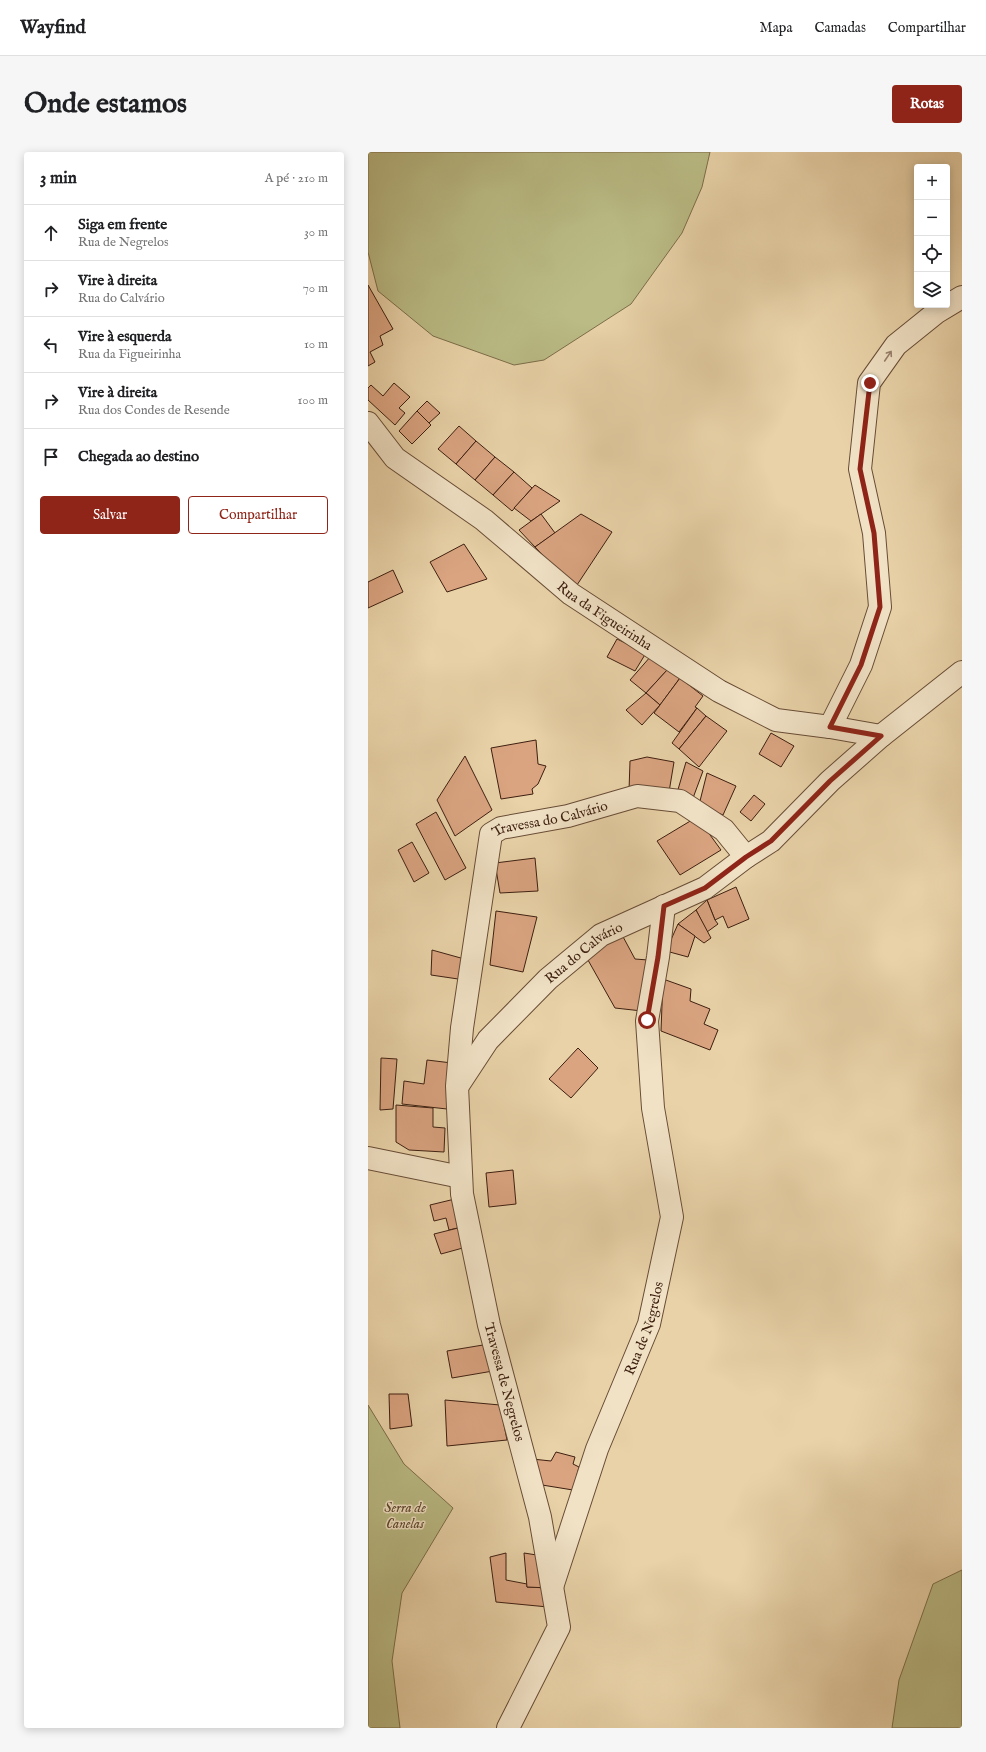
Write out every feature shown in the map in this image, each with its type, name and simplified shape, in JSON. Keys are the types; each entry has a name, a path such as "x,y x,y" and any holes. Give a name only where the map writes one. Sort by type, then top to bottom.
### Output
{"street":[{"path":"830,727 861,665 880,607 874,533 860,469 870,383 896,345 938,312 962,297"},
{"name":"Rua da Figueirinha","path":"368,423 395,458 484,520 570,594 719,690 776,720 830,727 881,736"},
{"name":"Rua do Calvário","path":"457,1086 488,1040 548,979 601,935 705,888 746,857 771,841 830,781 881,736 962,672"},
{"name":"Travessa do Calvário","path":"457,1086 462,1028 491,834 502,828 568,816 637,796 680,801 724,830 746,857"},
{"name":"Rua de Negrelos","path":"508,1728 559,1627 552,1587 597,1449 649,1324 672,1217 653,1108 647,1020 658,957 664,906"},
{"path":"368,1158 461,1177 457,1086"},
{"name":"Travessa de Negrelos","path":"461,1177 462,1194 489,1325 540,1517 552,1587"}],"green space":[{"path":"368,152 710,152 702,187 682,233 631,304 544,360 514,365 433,336 378,291 368,252"},
{"name":"Serra de Canelas","path":"368,1405 404,1464 453,1508 402,1593 392,1661 400,1728 368,1728"},
{"path":"962,1570 962,1728 892,1728 899,1680 933,1584"}],"building":[{"path":"368,285 393,329 380,336 383,345 370,352 375,362 368,366"},
{"path":"394,383 410,397 399,408 405,413 395,425 368,400 368,388 371,385 383,396"},
{"path":"427,401 440,413 429,423 417,411"},
{"path":"417,411 431,425 412,444 399,431"},
{"path":"459,426 476,441 456,464 438,449"},
{"path":"476,441 495,457 475,480 456,464"},
{"path":"495,457 514,472 493,495 475,480"},
{"path":"514,472 532,488 512,511 493,495"},
{"path":"535,485 560,501 531,521 514,508"},
{"path":"541,514 555,533 535,547 519,530"},
{"path":"581,514 612,532 575,588 535,547"},
{"path":"464,544 487,579 447,592 430,562"},
{"path":"393,570 403,592 368,608 368,582"},
{"path":"617,639 646,653 635,671 607,657"},
{"path":"651,656 668,669 646,693 630,680"},
{"path":"668,669 680,678 660,705 646,693"},
{"path":"680,678 703,696 695,707 697,708 679,732 654,713"},
{"path":"646,693 660,705 642,725 626,710"},
{"path":"697,708 706,716 679,749 672,743"},
{"path":"706,716 727,731 699,767 679,749"},
{"path":"771,733 794,746 781,767 759,754"},
{"path":"536,740 538,764 546,766 538,784 532,789 533,794 501,799 491,748"},
{"path":"465,756 492,810 455,836 437,800"},
{"path":"647,757 674,762 669,792 629,791 630,761"},
{"path":"686,762 703,771 693,798 677,793"},
{"path":"707,773 736,786 723,815 699,805"},
{"path":"754,795 765,804 751,821 740,812"},
{"path":"436,812 466,868 445,880 416,824"},
{"path":"697,817 721,850 680,875 657,841"},
{"path":"412,842 429,873 414,882 398,850"},
{"path":"535,858 538,891 500,893 495,863"},
{"path":"736,887 749,919 728,928 723,916 715,920 707,900"},
{"path":"707,900 718,924 707,932 696,910"},
{"path":"696,910 711,938 704,943 678,924"},
{"path":"496,911 537,917 523,972 490,965"},
{"path":"678,924 695,936 688,957 666,951"},
{"path":"621,933 635,959 648,960 642,1011 615,1008 584,953"},
{"path":"432,950 468,960 465,980 431,975"},
{"path":"663,979 691,989 690,1001 710,1009 704,1024 718,1030 710,1050 661,1031"},
{"path":"578,1048 598,1068 571,1098 549,1079"},
{"path":"381,1058 397,1059 393,1109 380,1110"},
{"path":"427,1060 452,1063 447,1109 402,1104 404,1081 424,1084"},
{"path":"396,1105 433,1108 433,1127 445,1128 444,1152 409,1150 396,1142"},
{"path":"513,1170 516,1204 489,1207 486,1173"},
{"path":"459,1198 466,1226 449,1230 446,1218 434,1221 430,1205"},
{"path":"466,1226 470,1246 441,1254 434,1234"},
{"path":"489,1344 493,1371 452,1378 447,1351"},
{"path":"389,1394 408,1394 412,1426 390,1429"},
{"path":"445,1400 500,1405 507,1440 447,1446"},
{"path":"556,1452 575,1457 573,1464 579,1467 573,1490 542,1485 532,1459 551,1461"},
{"path":"506,1553 506,1580 527,1584 527,1587 549,1588 548,1607 496,1602 490,1557"},
{"path":"524,1553 543,1556 549,1588 527,1587"}],"route":[{"path":"647,1020 658,957 664,906 705,888 746,857 771,841 830,781 881,736 830,727 861,665 880,607 874,533 860,469 870,383"}]}
